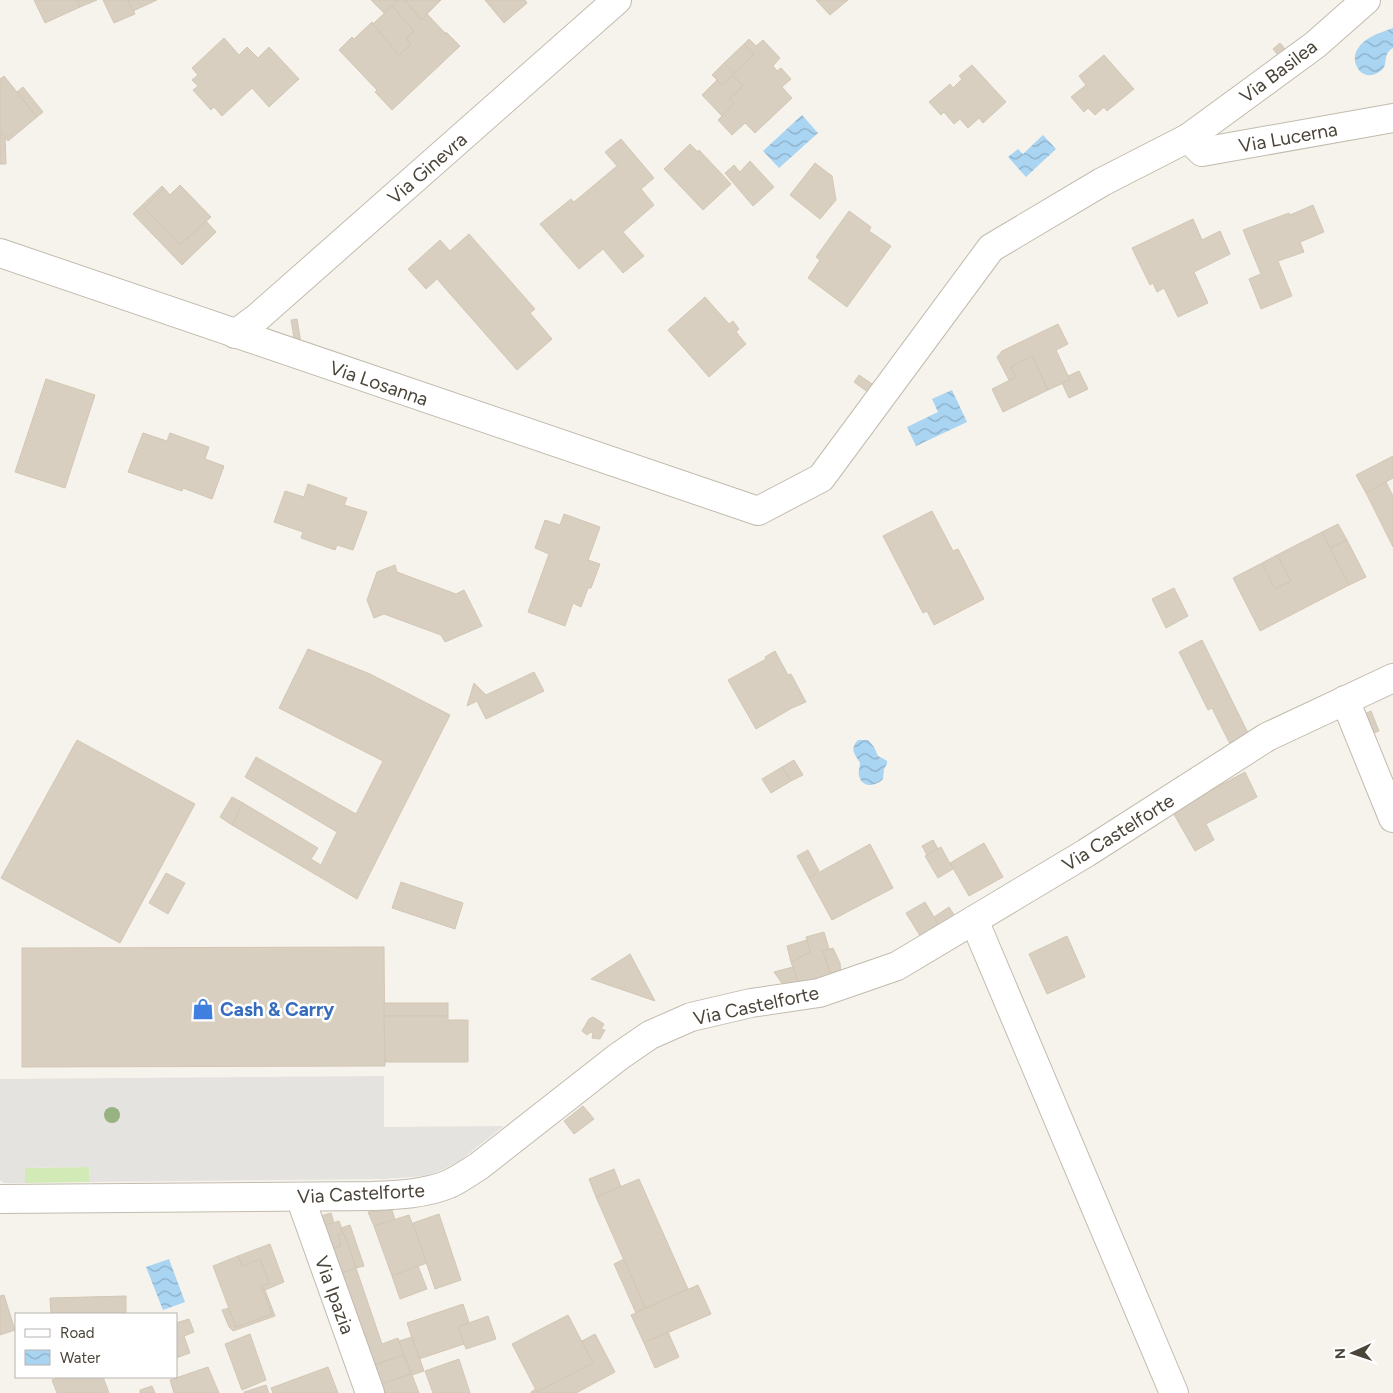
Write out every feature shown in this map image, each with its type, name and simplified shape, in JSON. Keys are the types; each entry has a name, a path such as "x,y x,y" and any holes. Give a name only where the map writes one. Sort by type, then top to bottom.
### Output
{"street":[{"name":"Via Ginevra","path":"235,334 258,317 617,0"},
{"name":"Via Basilea","path":"758,511 822,478 991,248 1102,182 1188,138 1315,45 1366,0"},
{"name":"Via Lucerna","path":"1188,138 1202,152 1393,118"},
{"name":"Via Losanna","path":"0,253 758,511"},
{"name":"Via Castelforte","path":"0,1200 398,1195 428,1191 448,1184 479,1166 618,1056 650,1035 691,1017 751,1003 818,993 897,966 1086,854 1267,737 1393,678"},
{"path":"1345,700 1393,818"},
{"path":"974,920 1174,1393"},
{"name":"Via Ipazia","path":"300,1197 370,1393"}],"green space":[{"path":"89,1167 90,1182 25,1183 24,1168"}],"shaded area":[{"path":"384,1076 384,1127 504,1126 459,1161 426,1176 385,1179 90,1182 89,1167 25,1168 25,1183 4,1183 0,1180 0,1079"}],"water":[{"path":"1393,28 1393,48 1387,54 1383,68 1370,75 1361,72 1355,60 1357,50 1373,36"},
{"path":"802,115 818,133 779,168 763,151"},
{"path":"1043,135 1056,149 1026,177 1008,157 1018,149 1023,154"},
{"path":"952,390 967,422 916,446 907,427 938,412 932,399"},
{"path":"858,740 868,740 878,756 887,761 883,779 873,785 863,783 859,776 860,763 853,749"},
{"path":"169,1259 185,1302 163,1310 146,1267"}],"building":[{"path":"34,0 77,0 80,7 45,23"},
{"path":"77,0 97,0 80,7"},
{"path":"103,0 128,0 135,14 114,23"},
{"path":"128,0 157,0 133,11"},
{"path":"371,0 399,0 384,13"},
{"path":"399,0 405,0 421,20 427,14 460,46 392,110 375,92 377,90 339,50 352,37 354,39 372,22 399,55 411,44 406,38 414,31 392,6"},
{"path":"405,0 441,0 421,20"},
{"path":"485,0 525,0 527,3 504,23"},
{"path":"816,0 848,0 830,15"},
{"path":"392,6 414,31 406,38 411,44 399,55 373,24"},
{"path":"224,38 239,55 247,47 258,58 269,47 299,79 269,107 252,88 222,116 214,107 211,110 193,90 198,86 192,80 198,75 192,68"},
{"path":"749,39 756,46 763,40 780,58 773,66 777,71 781,68 791,79 782,87 792,98 755,133 745,123 732,135 718,120 734,104 729,99 743,86 733,75 722,85 712,75 724,63 734,73 754,54 744,44"},
{"path":"1280,43 1285,49 1278,55 1273,49"},
{"path":"744,44 754,54 734,73 724,63"},
{"path":"1104,55 1134,89 1107,111 1104,107 1095,115 1088,108 1084,112 1071,97 1086,85 1079,76"},
{"path":"972,65 1006,102 983,123 979,118 968,128 960,119 954,124 944,112 941,115 929,102 950,84 953,88 962,79 959,76"},
{"path":"733,75 743,86 729,99 734,104 722,116 702,95 717,80 722,85"},
{"path":"4,76 37,117 8,141 0,132 0,79"},
{"path":"23,87 43,112 37,117 17,92"},
{"path":"0,132 5,137 6,164 0,164"},
{"path":"621,139 654,178 641,189 654,205 623,232 644,256 623,273 603,249 579,269 540,224 571,199 574,202 617,166 605,152"},
{"path":"690,144 698,152 699,150 731,184 703,210 664,169"},
{"path":"750,161 774,187 753,206 725,173 734,165 740,172"},
{"path":"815,163 832,176 836,200 820,219 790,195"},
{"path":"180,185 211,217 180,245 144,208 164,188 170,195"},
{"path":"162,186 164,188 144,208 180,245 206,221 216,232 182,265 133,214"},
{"path":"1313,205 1324,232 1300,242 1304,252 1278,261 1292,296 1261,309 1249,279 1261,274 1243,230 1289,213 1290,215"},
{"path":"849,211 871,227 869,231 891,246 847,307 808,278 820,260 816,257"},
{"path":"1193,219 1202,240 1220,231 1230,254 1194,272 1208,303 1178,317 1164,288 1157,292 1153,283 1150,285 1132,248"},
{"path":"469,234 535,309 530,313 552,339 517,370 437,279 426,289 408,269 440,240 450,251"},
{"path":"705,297 729,324 733,321 739,329 736,332 746,344 709,377 668,330"},
{"path":"297,319 301,343 295,344 291,320"},
{"path":"1058,324 1068,344 1056,350 1070,380 1048,390 1032,356 1011,367 1016,377 1009,380 997,357 1002,351"},
{"path":"1032,356 1048,390 1003,412 992,389 1016,377 1011,367"},
{"path":"1079,371 1088,389 1069,398 1062,383 1070,380 1068,376"},
{"path":"859,375 875,386 869,393 854,382"},
{"path":"46,379 95,395 65,488 15,472"},
{"path":"143,433 167,441 170,433 209,447 205,459 224,466 212,499 183,488 182,491 128,472"},
{"path":"1393,456 1393,478 1366,493 1356,475"},
{"path":"1386,482 1393,496 1393,547 1366,493"},
{"path":"308,484 347,498 344,505 367,512 353,550 337,545 335,550 301,538 303,532 274,522 285,491 304,497"},
{"path":"932,511 953,551 958,549 984,599 934,625 927,611 923,613 883,536"},
{"path":"564,514 600,527 588,560 600,564 581,607 573,603 565,626 528,612 549,554 535,548 545,520 560,525"},
{"path":"1338,524 1347,540 1330,548 1322,532"},
{"path":"1322,532 1349,585 1260,631 1233,578 1262,563 1275,589 1291,581 1277,555"},
{"path":"1347,540 1366,577 1349,585 1330,548"},
{"path":"1277,555 1291,581 1275,589 1262,563"},
{"path":"395,565 397,572 456,594 464,590 482,626 445,642 441,635 384,614 374,618 367,600 377,572"},
{"path":"1174,588 1188,616 1166,628 1152,599"},
{"path":"1202,640 1249,735 1230,744 1212,708 1208,710 1179,652"},
{"path":"308,649 370,674 450,715 357,899 232,825 243,803 318,848 311,859 321,865 337,832 245,777 256,757 356,814 383,761 279,708"},
{"path":"775,651 788,675 791,674 806,702 756,729 728,680 766,659 765,657"},
{"path":"534,672 544,691 486,719 477,701 467,706 474,683 486,695"},
{"path":"1371,711 1379,731 1364,737 1356,718"},
{"path":"77,740 195,804 120,943 1,878"},
{"path":"794,760 803,775 791,781 782,767"},
{"path":"782,767 791,781 771,793 762,779"},
{"path":"1245,772 1257,797 1206,824 1214,840 1195,851 1172,811"},
{"path":"232,797 243,803 232,825 220,817"},
{"path":"933,840 938,849 927,855 922,846"},
{"path":"984,843 1003,877 969,896 950,863"},
{"path":"870,844 893,888 832,920 809,878"},
{"path":"941,847 953,869 938,878 925,856"},
{"path":"808,850 819,871 809,878 797,856"},
{"path":"166,873 185,883 168,914 149,903"},
{"path":"401,882 463,903 455,929 392,908"},
{"path":"925,902 940,927 922,939 906,913"},
{"path":"949,907 956,918 940,927 934,917"},
{"path":"824,932 829,949 823,951 832,978 799,986 791,962 810,952 806,937"},
{"path":"1067,936 1085,977 1047,994 1029,954"},
{"path":"807,940 810,952 791,962 787,946"},
{"name":"Cash & Carry","path":"384,947 385,1066 22,1067 22,948"},
{"path":"833,948 840,963 841,975 832,978 823,951"},
{"path":"630,954 655,1001 591,979"},
{"path":"793,967 799,986 786,989 774,972"},
{"path":"384,1003 448,1003 448,1016 384,1016"},
{"path":"384,1016 448,1016 448,1020 468,1020 468,1062 385,1062"},
{"path":"593,1017 604,1024 601,1029 605,1030 600,1039 592,1038 593,1033 591,1032 587,1035 582,1031 589,1019"},
{"path":"583,1106 594,1119 574,1134 564,1121"},
{"path":"614,1169 621,1187 596,1197 589,1179"},
{"path":"639,1179 688,1289 645,1308 596,1197"},
{"path":"392,1210 395,1220 374,1226 368,1212"},
{"path":"331,1213 334,1223 320,1227 317,1217"},
{"path":"439,1214 461,1280 435,1289 413,1223"},
{"path":"409,1215 427,1263 392,1276 374,1226"},
{"path":"339,1221 344,1234 338,1235 341,1246 328,1250 320,1227"},
{"path":"350,1225 364,1266 356,1268 341,1228"},
{"path":"344,1234 356,1268 336,1275 328,1250 341,1246 338,1235"},
{"path":"270,1244 284,1282 265,1290 275,1316 233,1331 229,1327 222,1310 229,1308 236,1327 272,1314 261,1286 269,1283 260,1259 242,1266 238,1256"},
{"path":"238,1256 242,1266 260,1259 269,1283 261,1286 272,1314 236,1327 213,1266"},
{"path":"624,1259 645,1308 636,1313 614,1264"},
{"path":"418,1266 427,1289 400,1299 392,1276"},
{"path":"356,1268 382,1344 398,1338 404,1355 368,1367 336,1275"},
{"path":"698,1285 711,1314 644,1343 631,1315"},
{"path":"4,1295 15,1330 0,1335 0,1296"},
{"path":"126,1296 126,1313 51,1313 50,1298"},
{"path":"463,1304 469,1322 458,1327 464,1344 419,1359 407,1323"},
{"path":"568,1315 593,1363 537,1392 512,1344"},
{"path":"488,1316 496,1339 466,1349 458,1327"},
{"path":"189,1319 194,1332 184,1336 190,1353 178,1357 178,1322"},
{"path":"668,1332 679,1357 655,1368 644,1343"},
{"path":"250,1334 266,1380 242,1390 225,1344"},
{"path":"595,1334 615,1372 576,1393 531,1393 536,1389 537,1392 593,1363 582,1341"},
{"path":"412,1337 424,1371 412,1375 419,1393 377,1393 375,1386 411,1374 399,1341"},
{"path":"404,1355 411,1374 375,1386 368,1367"},
{"path":"459,1359 470,1393 433,1393 425,1371"},
{"path":"208,1367 219,1393 174,1393 170,1380"},
{"path":"328,1367 338,1393 273,1393 271,1388"},
{"path":"58,1378 103,1378 109,1393 57,1393 52,1380"},
{"path":"266,1385 269,1393 244,1393 244,1392"},
{"path":"152,1386 155,1393 140,1393 140,1390"}],"place":[{"name":"Cash & Carry","path":"203,1009"}]}
